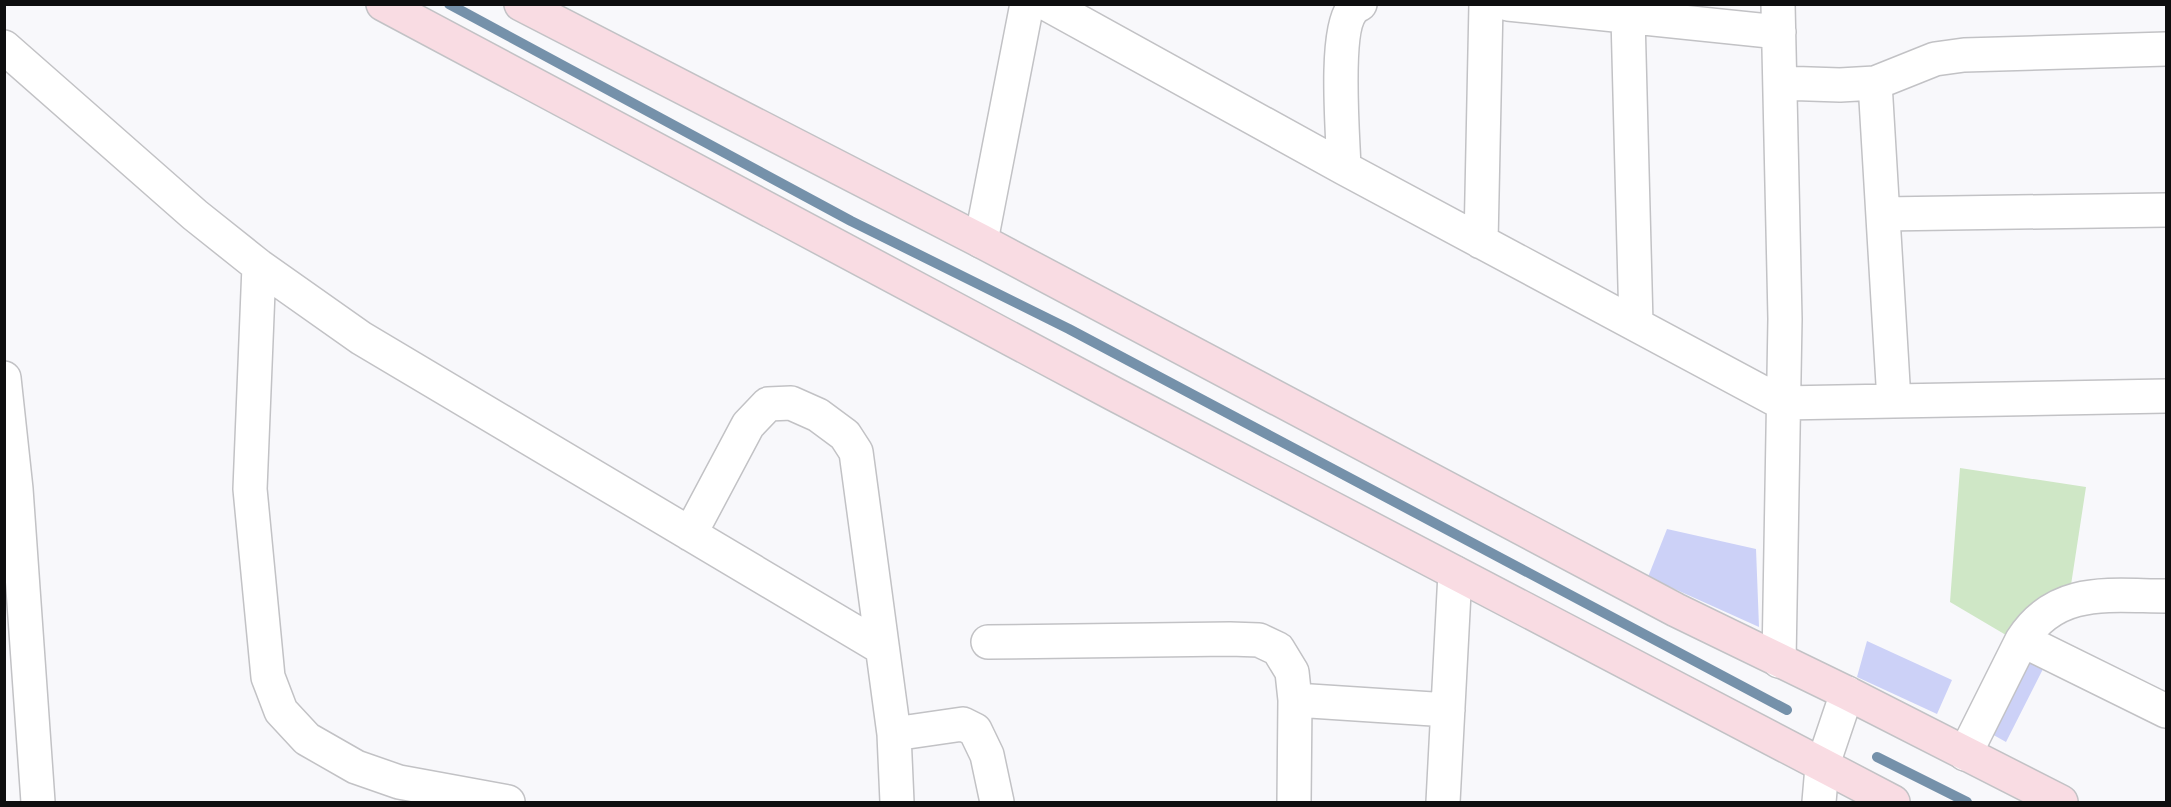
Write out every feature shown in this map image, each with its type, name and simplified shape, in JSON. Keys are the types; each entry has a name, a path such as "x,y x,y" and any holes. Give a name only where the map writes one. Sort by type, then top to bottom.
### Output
{"street":[{"path":"383,4 573,108 1822,767 1893,802"},
{"path":"521,4 981,241 1665,605 1847,693 2061,802"},
{"path":"981,241 1027,4"},
{"path":"1047,4 1344,168 1782,403 2166,396"},
{"path":"1344,168 1341,50 1345,28 1352,10 1360,4"},
{"path":"1481,242 1486,4"},
{"path":"1508,4 1628,16 1778,18 1785,319 1779,661"},
{"path":"1628,16 1636,324"},
{"path":"4,47 195,215 259,266 361,338 882,648"},
{"path":"1780,83 1840,85 1875,83 1935,59 1964,55 2166,49"},
{"path":"1875,83 1894,401"},
{"path":"1883,214 2166,210"},
{"path":"259,266 250,489 268,677 281,711 307,739 356,767 399,782 508,802"},
{"path":"4,378 16,489 38,802"},
{"path":"690,534 748,425 768,405 791,403 818,415 845,435 856,453 894,734 897,802"},
{"path":"1443,802 1455,573"},
{"path":"1965,754 2022,640 2032,625 2057,606 2090,596 2166,597"},
{"path":"988,642 1259,640 1278,649 1292,672 1295,700 1294,802"},
{"path":"2022,640 2166,711"},
{"path":"1819,802 1822,767 1847,693"},
{"path":"1295,700 1448,710"},
{"path":"894,734 963,724 975,729 987,755 998,802"}],"green space":[{"path":"1960,468 2086,487 2071,585 2041,601 2011,638 1950,602"}],"building":[{"path":"1667,529 1756,549 1759,627 1648,577"},
{"path":"1867,641 1952,680 1937,714 1857,677"},
{"path":"2028,661 2043,669 2006,742 1990,733"}],"waterway":[{"path":"449,4 851,221 1069,329 1787,710"},
{"path":"1877,757 1967,802"}]}
